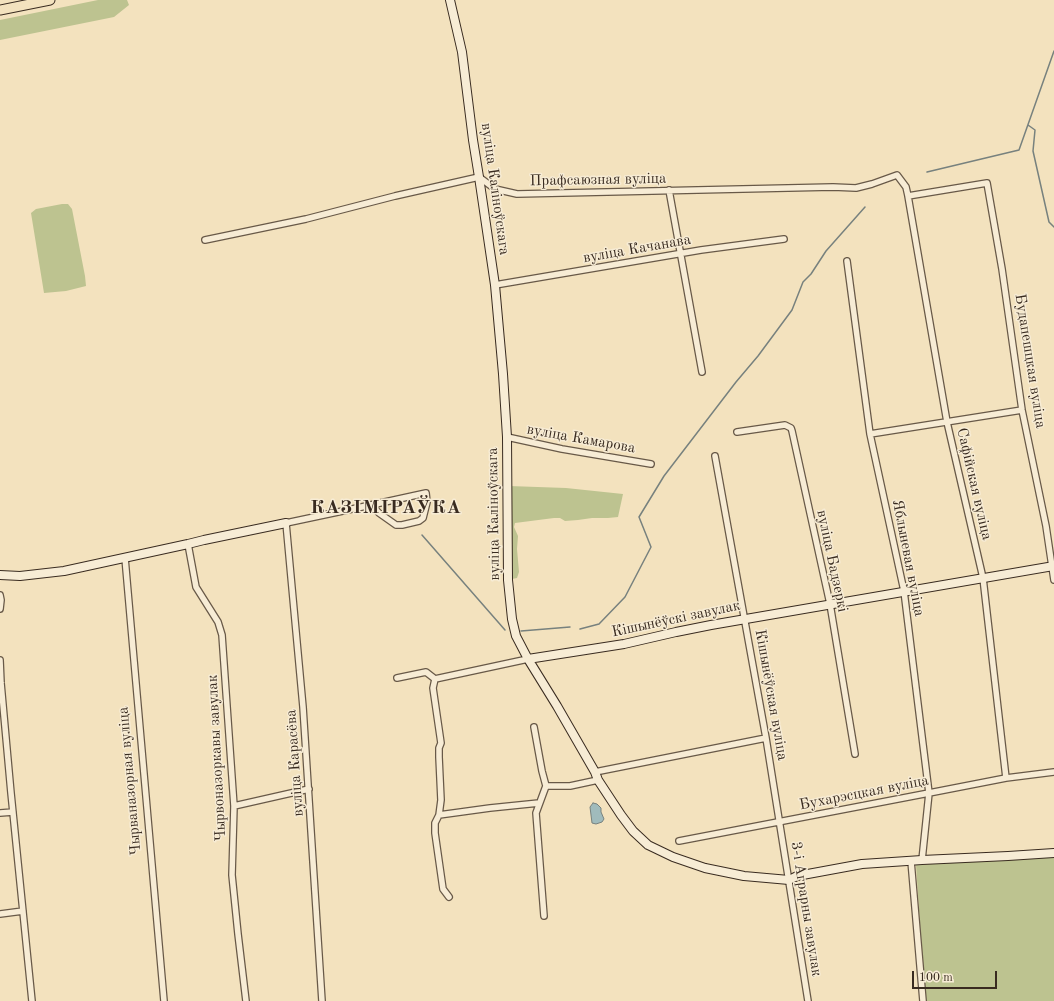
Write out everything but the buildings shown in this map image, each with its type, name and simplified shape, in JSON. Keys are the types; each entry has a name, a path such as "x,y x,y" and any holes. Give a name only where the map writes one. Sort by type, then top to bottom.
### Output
{"main road":[{"path":"0,10 50,0"},
{"name":"вуліца Каліноўскага","path":"450,0 462,52 473,140 495,285 507,437 508,580 512,619 516,636 596,776 633,831 648,845 673,857 705,868 744,876 789,880"},
{"path":"0,575 20,576 64,571 286,523"},
{"path":"830,604 1053,567"},
{"name":"Кішынёўскі завулак","path":"528,659 624,644 676,632 830,604"},
{"path":"789,880 797,876 862,864 1054,852"}],"street":[{"name":"Прафсаюзная вуліца","path":"479,176 495,189 517,194 833,187 856,188 897,175 906,187 908,196"},
{"path":"205,240 306,219 479,176"},
{"name":"Будапешцкая вуліца","path":"908,196 987,183 1002,269 1022,410 1046,526 1054,580"},
{"path":"669,190 702,372"},
{"name":"Сафійская вуліца","path":"908,196 947,422 983,578 1006,778"},
{"name":"вуліца Качанава","path":"495,285 701,250 784,240"},
{"name":"Яблыневая вуліца","path":"848,261 870,434 904,591 929,793 922,860"},
{"path":"870,434 1022,410"},
{"name":"вуліца Бадзеркі","path":"736,432 785,425 791,428 830,604 856,754"},
{"name":"вуліца Камарова","path":"507,437 651,464"},
{"name":"Кішынёўская вуліца","path":"715,456 780,821"},
{"path":"286,523 426,493 427,502 423,518 419,521 402,525 396,525 379,513 371,505"},
{"name":"вуліца Карасёва","path":"286,523 303,707 322,1001"},
{"name":"Чырвоназоркавы завулак","path":"188,544 196,587 218,622 222,635 234,806 232,875 246,1001"},
{"name":"Чырваназорная вуліца","path":"125,558 164,1001"},
{"path":"0,595 0,609"},
{"path":"435,679 528,659"},
{"path":"0,660 13,812 32,1001"},
{"path":"397,678 426,672 435,679"},
{"path":"435,679 433,688 441,743 439,748 441,800 439,814 435,823 443,888 449,897"},
{"path":"534,727 546,786 536,814 544,916"},
{"path":"546,786 570,786 596,776 766,738"},
{"name":"Бухарэсцкая вуліца","path":"679,841 1006,778 1054,772"},
{"path":"234,806 309,788"},
{"path":"439,814 539,803"},
{"path":"0,813 13,812"},
{"name":"3-і Аграрны завулак","path":"780,821 808,1000"},
{"path":"910,860 923,1001"},
{"path":"0,914 23,911"},
{"path":"801,1001 808,1000"}],"green space":[{"path":"98,0 127,0 129,5 114,17 0,40 0,20"},
{"path":"68,204 72,209 86,286 66,291 44,293 31,213 36,209"},
{"path":"509,486 566,488 623,494 618,517 565,521 560,518 554,518 515,523 514,527 518,536 517,549 519,572 517,578 512,579 510,574"},
{"path":"1054,855 1054,1001 925,1001 916,865"}],"water":[{"path":"593,803 597,804 601,808 604,819 602,822 596,824 592,823 590,807"}],"waterway":[{"path":"927,172 1019,150 1054,51"},
{"path":"1028,125 1035,130 1033,151 1049,222 1054,227"},
{"path":"580,629 599,624 625,597 651,547 639,517 664,476 792,310 803,282 811,274 826,251 865,207"},
{"path":"422,535 505,630"},
{"path":"521,631 570,627"}],"district":[{"name":"КАЗІМІРАЎКА","path":"386,508"}]}
